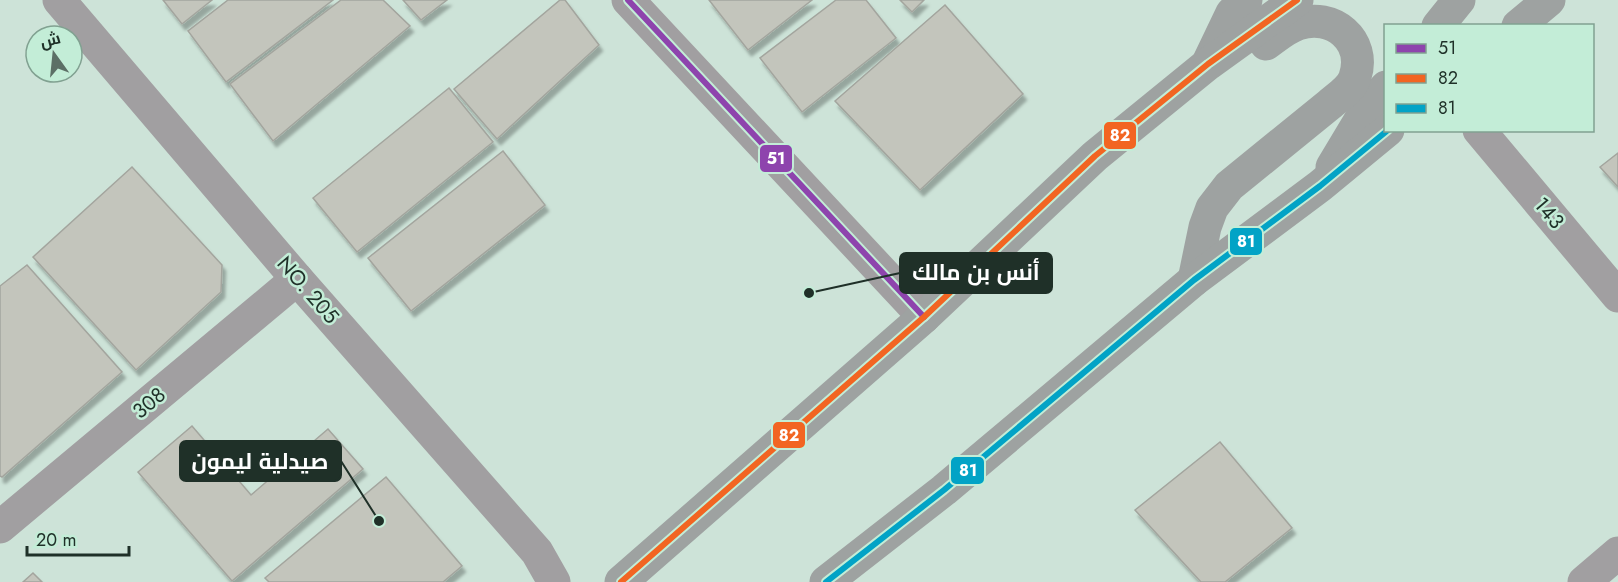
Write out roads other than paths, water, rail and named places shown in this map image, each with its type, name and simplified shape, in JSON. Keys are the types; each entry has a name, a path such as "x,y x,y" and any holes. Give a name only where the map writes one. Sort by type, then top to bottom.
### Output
{"main road":[{"path":"1202,70 1232,12 1246,0"},
{"path":"621,582 924,317 1095,156 1202,70 1297,0"},
{"path":"1440,24 1459,0"},
{"path":"1520,24 1549,0"},
{"path":"1194,280 1205,227 1212,208 1229,186 1345,91 1355,78 1356,49 1350,38 1339,27 1329,22 1308,22 1297,24 1286,30 1242,60 1202,70"},
{"path":"1320,186 1368,107 1384,89"},
{"path":"826,582 944,490 1194,280 1320,186 1386,132"}],"street":[{"name":"NO. 205","path":"60,0 297,279 537,552 554,582"},
{"path":"628,0 924,317"},
{"name":"143","path":"1481,132 1618,296"},
{"name":"308","path":"0,527 297,279"},
{"path":"1584,582 1618,554"}],"place":[{"name":"أنس بن مالك","path":"809,293"},
{"name":"صيدلية ليمون","path":"379,521"}]}
